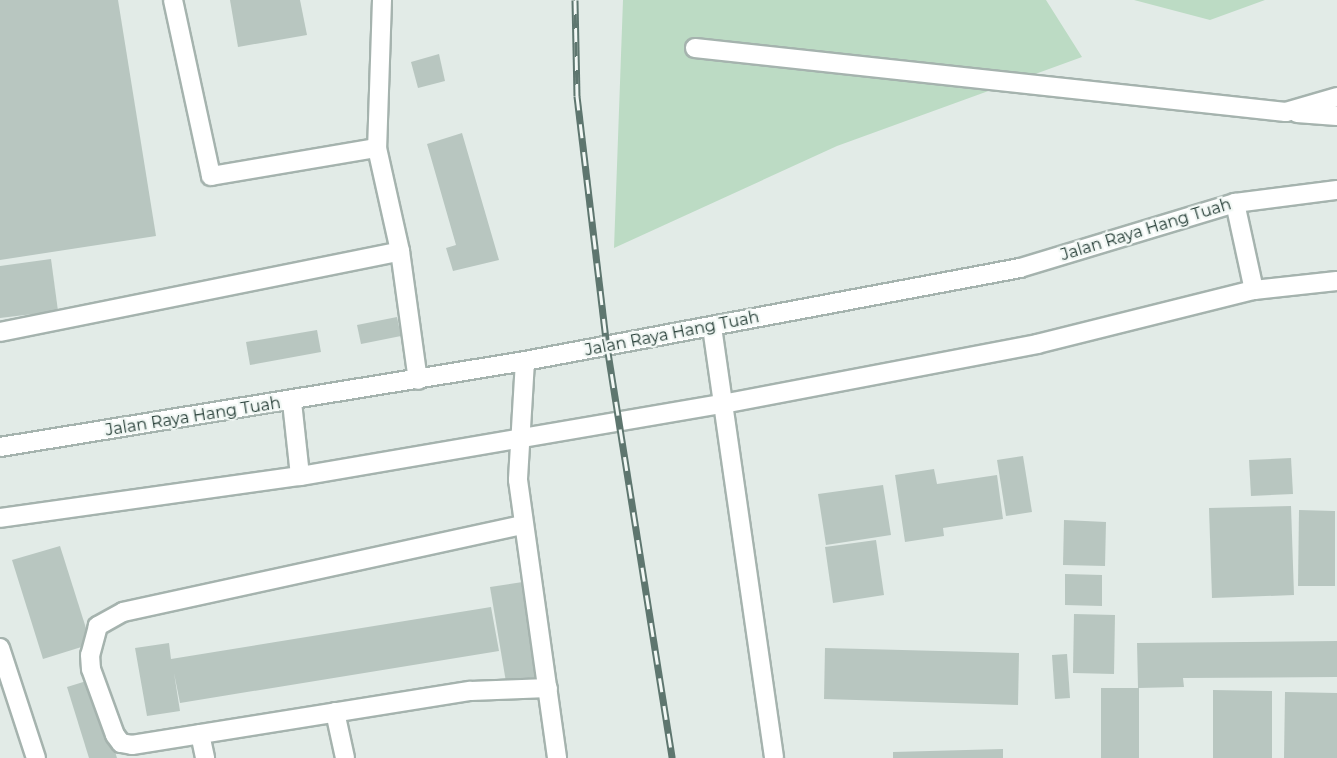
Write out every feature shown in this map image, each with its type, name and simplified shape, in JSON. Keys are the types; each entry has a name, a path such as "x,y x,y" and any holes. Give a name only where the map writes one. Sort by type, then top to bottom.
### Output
{"street":[{"path":"173,0 211,176 377,148"},
{"path":"382,0 377,148 400,251 418,380"},
{"path":"695,48 1337,116"},
{"path":"1286,112 1337,97"},
{"name":"Jalan Raya Hang Tuah","path":"0,447 418,380 1020,268 1235,203 1337,189"},
{"path":"1235,203 1254,290"},
{"path":"0,332 400,251"},
{"path":"0,518 300,476 723,404 1037,344 1254,290 1337,282"},
{"path":"712,327 774,758"},
{"path":"525,361 519,440 522,525 557,758"},
{"path":"292,402 300,476"},
{"path":"522,525 123,612 98,626 90,654 91,669 121,743 200,734 471,691 548,688"},
{"path":"0,648 36,758"},
{"path":"335,712 345,758"},
{"path":"200,734 205,758"}],"green space":[{"path":"623,0 1046,0 1082,57 837,146 614,248"},
{"path":"1134,0 1265,0 1210,20"}],"building":[{"path":"0,0 118,0 156,236 0,260"},
{"path":"230,0 300,0 307,35 238,47"},
{"path":"439,54 445,81 418,88 411,62"},
{"path":"462,133 499,260 453,271 446,248 456,245 427,144"},
{"path":"51,259 58,311 0,318 0,266"},
{"path":"397,317 401,336 361,344 357,325"},
{"path":"317,330 321,352 250,365 246,342"},
{"path":"1023,456 1032,512 1006,516 997,460"},
{"path":"1291,458 1293,494 1251,496 1249,460"},
{"path":"934,469 937,484 997,475 1003,519 943,528 944,536 905,542 895,475"},
{"path":"883,485 891,535 826,545 818,494"},
{"path":"1291,506 1294,595 1212,598 1209,508"},
{"path":"1299,510 1335,511 1335,586 1298,586"},
{"path":"1064,520 1106,522 1105,566 1063,565"},
{"path":"876,540 884,595 833,603 825,547"},
{"path":"60,546 91,644 43,659 12,560"},
{"path":"1065,574 1102,575 1102,606 1065,605"},
{"path":"529,581 545,675 506,682 490,587"},
{"path":"491,607 499,651 180,703 174,673 180,711 147,716 135,648 169,643 171,659"},
{"path":"1074,614 1115,615 1114,674 1073,673"},
{"path":"1337,641 1337,677 1183,678 1184,687 1138,688 1137,643"},
{"path":"825,648 1019,653 1018,705 824,699"},
{"path":"1067,654 1070,698 1055,699 1052,655"},
{"path":"93,679 117,758 89,758 67,687"},
{"path":"1101,688 1139,688 1139,758 1101,758"},
{"path":"1213,690 1272,691 1272,758 1213,758"},
{"path":"1285,692 1337,693 1337,758 1284,758"},
{"path":"1003,749 1003,758 893,758 893,752"}],"railway":[{"path":"575,0 577,96 607,346 672,758"}]}
